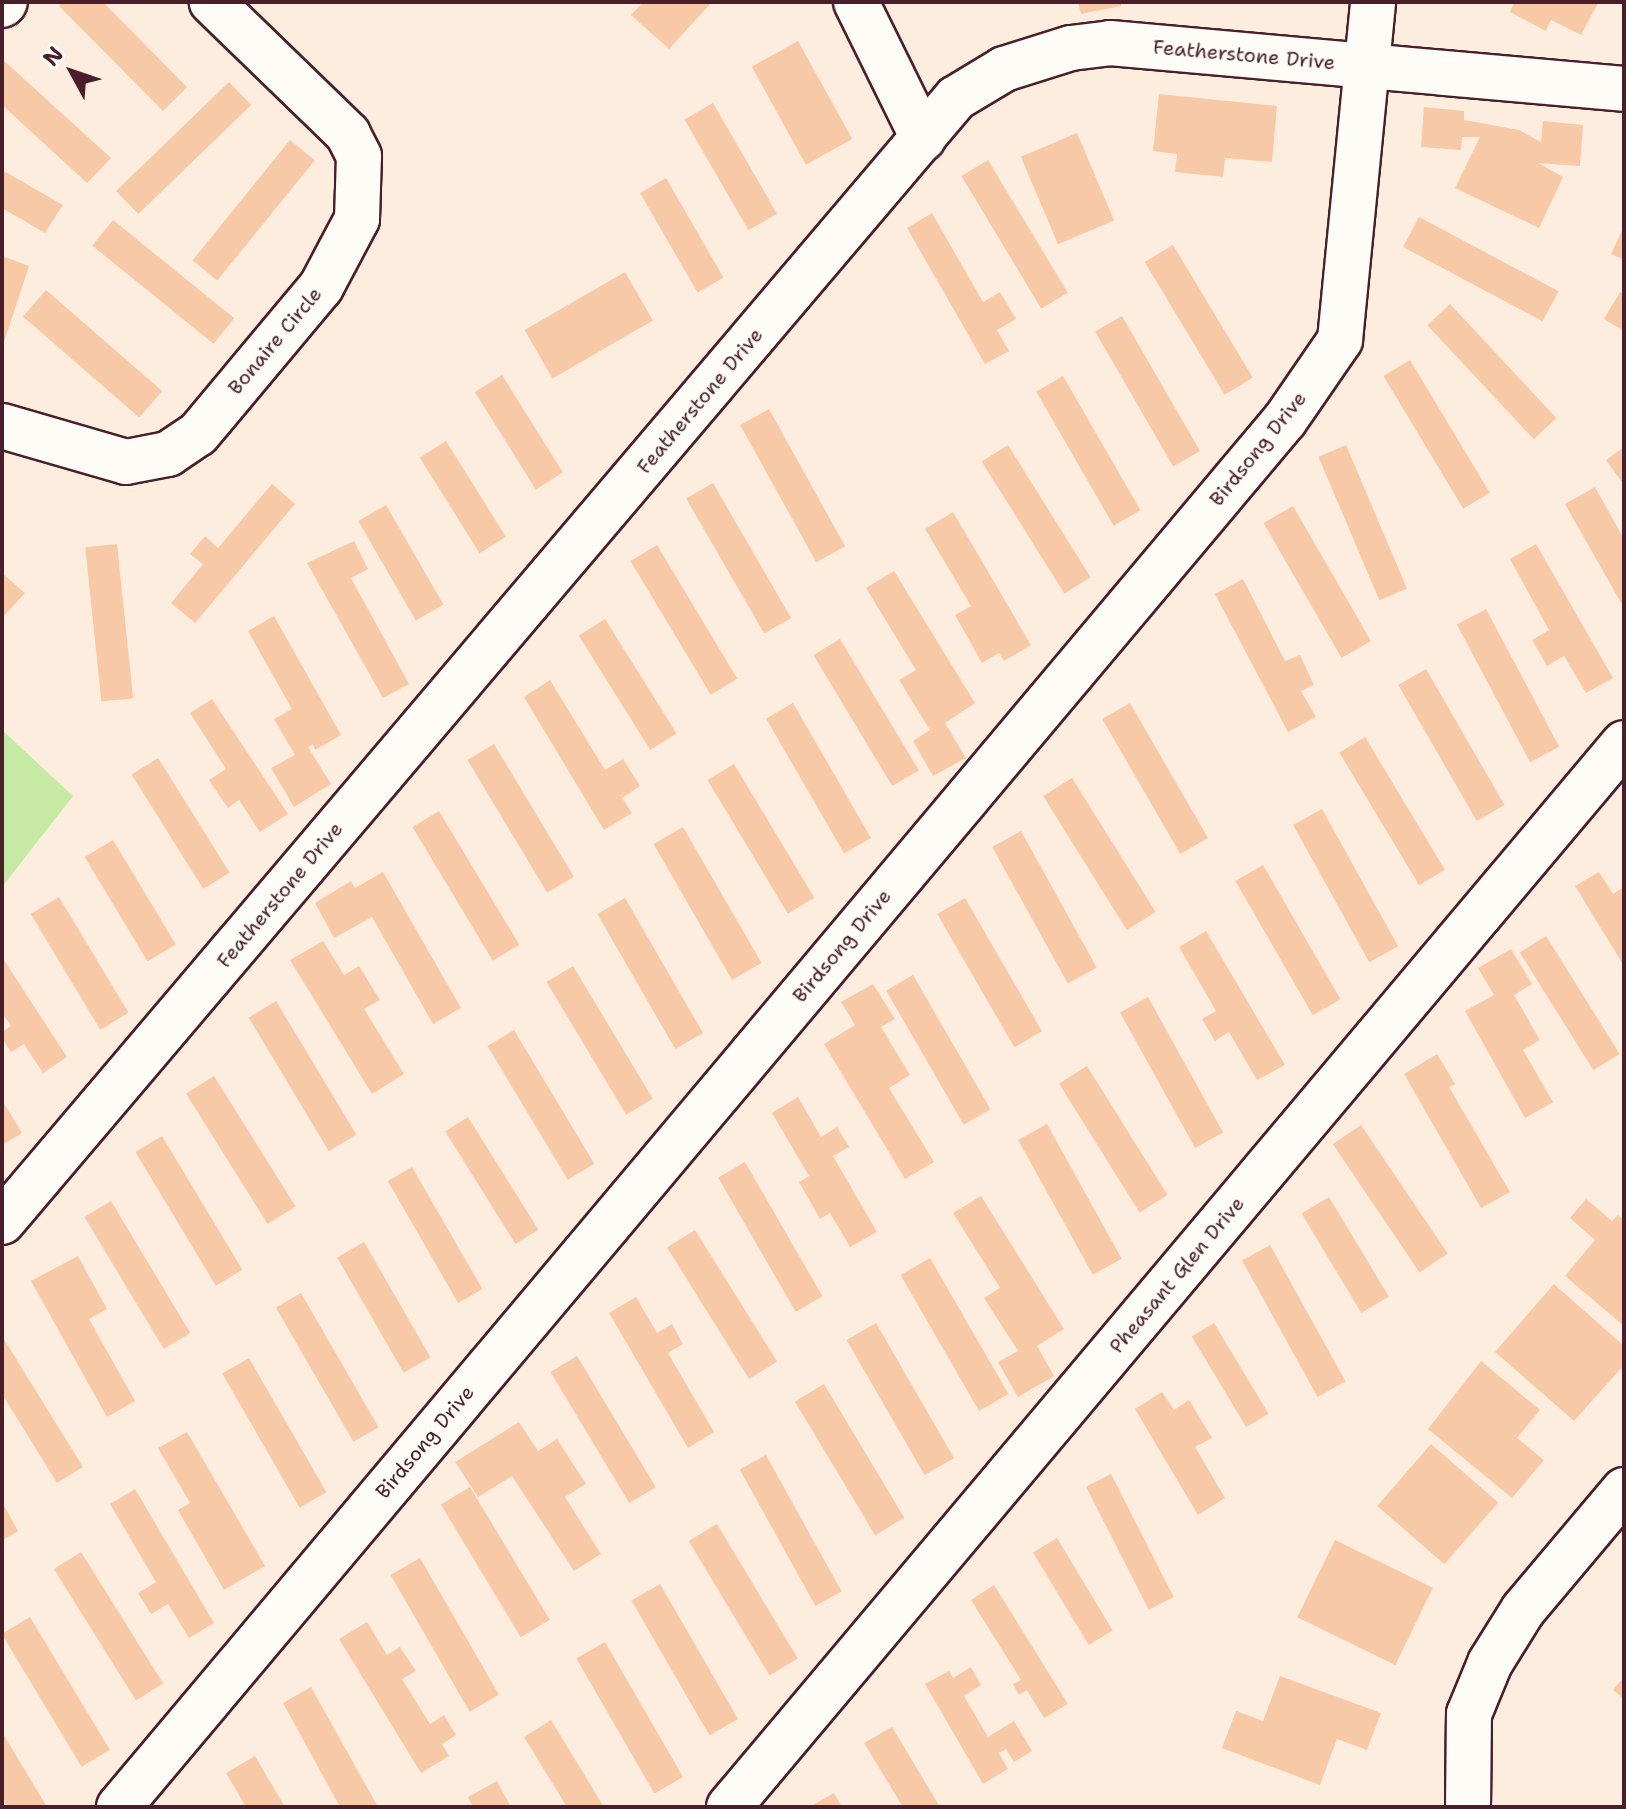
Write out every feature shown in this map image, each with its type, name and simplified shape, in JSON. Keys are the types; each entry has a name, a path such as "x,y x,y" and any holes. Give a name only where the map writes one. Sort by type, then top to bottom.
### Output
{"street":[{"name":"Bonaire Circle","path":"2,426 126,462 168,454 198,434 321,287 357,219 359,156 348,134 212,2"},
{"path":"856,2 923,138"},
{"name":"Birdsong Drive","path":"119,1807 1285,420 1340,340 1373,2"},
{"name":"Featherstone Drive","path":"2,1222 956,98 1004,69 1071,48 1110,43 1624,89"},
{"name":"Pheasant Glen Drive","path":"729,1807 1624,743"},
{"path":"1468,1807 1469,1714 1490,1663 1523,1610 1624,1490"}],"green space":[{"path":"2,730 73,796 2,887"}],"building":[{"path":"62,2 103,2 187,87 163,111 59,6"},
{"path":"643,2 712,2 669,49 631,15"},
{"path":"1078,2 1121,2 1121,6 1081,14"},
{"path":"1514,2 1598,3 1581,35 1551,20 1546,31 1510,12"},
{"path":"798,41 852,139 806,165 752,67"},
{"path":"2,59 111,158 87,183 2,105"},
{"path":"229,82 251,105 138,214 116,191"},
{"path":"1159,94 1277,106 1272,162 1225,158 1223,177 1175,172 1177,154 1153,151"},
{"path":"713,103 777,214 748,230 684,120"},
{"path":"1424,107 1464,111 1464,120 1519,130 1541,142 1543,121 1583,125 1580,166 1538,163 1563,177 1539,228 1455,188 1480,137 1462,137 1461,150 1421,147"},
{"path":"1077,133 1114,220 1058,244 1021,157"},
{"path":"290,140 315,160 217,281 192,260"},
{"path":"988,160 1068,293 1041,309 961,176"},
{"path":"2,170 63,205 45,233 2,208"},
{"path":"666,178 724,278 698,293 640,193"},
{"path":"932,213 983,302 1000,292 1016,319 997,330 1009,351 985,364 907,228"},
{"path":"1419,217 1559,291 1543,321 1403,247"},
{"path":"113,220 234,318 213,344 92,246"},
{"path":"1624,226 1624,260 1611,254"},
{"path":"1173,245 1253,378 1225,395 1145,262"},
{"path":"2,256 29,266 3,345 2,345"},
{"path":"625,272 653,320 553,378 525,330"},
{"path":"46,290 162,391 139,417 23,316"},
{"path":"1620,292 1624,295 1624,331 1604,319"},
{"path":"1450,304 1556,418 1534,439 1427,325"},
{"path":"1122,316 1200,451 1173,467 1095,332"},
{"path":"1410,360 1490,493 1463,509 1383,376"},
{"path":"502,375 563,473 536,489 475,392"},
{"path":"1063,376 1140,510 1114,526 1036,392"},
{"path":"769,409 845,546 816,562 740,425"},
{"path":"446,441 506,537 480,553 420,457"},
{"path":"1008,445 1091,577 1064,594 982,461"},
{"path":"1346,445 1407,589 1379,600 1318,457"},
{"path":"1624,447 1624,485 1606,460"},
{"path":"713,483 791,618 764,634 686,499"},
{"path":"272,484 295,504 195,623 171,603 203,564 190,554 205,536 218,548"},
{"path":"1595,487 1624,539 1624,608 1565,504"},
{"path":"386,505 443,605 416,621 358,521"},
{"path":"1293,506 1371,641 1342,658 1264,523"},
{"path":"953,512 1031,645 1004,661 999,653 982,663 955,615 971,606 925,529"},
{"path":"354,541 368,569 351,578 409,684 383,698 307,563"},
{"path":"117,544 133,698 101,701 85,547"},
{"path":"1536,544 1613,678 1586,693 1564,656 1547,666 1532,640 1549,630 1510,559"},
{"path":"657,545 737,679 711,695 630,561"},
{"path":"894,571 975,703 945,723 966,758 933,776 913,741 930,730 899,680 916,670 866,588"},
{"path":"2,573 25,593 2,618"},
{"path":"1243,579 1285,661 1300,655 1314,685 1301,691 1316,717 1288,732 1215,594"},
{"path":"1486,609 1559,747 1530,762 1457,624"},
{"path":"274,616 341,735 315,750 313,744 308,747 331,784 294,807 271,768 295,755 274,719 292,709 248,631"},
{"path":"605,619 677,733 650,750 579,635"},
{"path":"840,639 919,770 892,786 813,655"},
{"path":"1426,669 1504,805 1477,821 1398,685"},
{"path":"550,680 605,770 623,759 640,786 622,798 632,813 604,830 524,697"},
{"path":"212,699 288,814 260,832 239,800 228,808 209,780 226,769 190,713"},
{"path":"793,703 871,838 844,854 766,718"},
{"path":"1130,703 1208,838 1180,854 1102,719"},
{"path":"1365,737 1445,870 1419,885 1339,752"},
{"path":"494,744 574,877 547,893 467,760"},
{"path":"158,758 230,872 203,889 132,774"},
{"path":"734,764 814,898 788,914 707,780"},
{"path":"1072,778 1156,912 1127,930 1043,796"},
{"path":"1322,809 1398,946 1369,962 1293,825"},
{"path":"439,811 519,945 493,961 412,827"},
{"path":"683,827 762,963 732,980 654,844"},
{"path":"1021,831 1097,967 1068,983 992,847"},
{"path":"113,840 176,945 148,962 85,857"},
{"path":"1263,865 1340,999 1313,1015 1235,881"},
{"path":"383,872 461,1008 433,1024 372,917 334,938 315,903 351,881 355,888"},
{"path":"1599,872 1613,894 1624,887 1624,966 1575,886"},
{"path":"59,897 129,1013 100,1030 31,914"},
{"path":"625,898 703,1033 675,1049 597,914"},
{"path":"965,898 1042,1031 1014,1047 937,914"},
{"path":"1206,931 1285,1065 1257,1080 1229,1032 1215,1041 1202,1019 1216,1011 1179,947"},
{"path":"1546,936 1620,1054 1593,1070 1520,952"},
{"path":"323,941 344,975 359,966 380,1000 364,1009 404,1074 372,1094 290,960"},
{"path":"1511,949 1532,984 1514,995 1540,1040 1523,1050 1553,1102 1525,1118 1465,1011 1494,995 1478,968"},
{"path":"4,960 67,1057 43,1073 24,1044 11,1052 2,1038 2,1032 11,1026 2,1012"},
{"path":"573,966 653,1099 626,1115 546,982"},
{"path":"913,975 990,1109 964,1125 886,990"},
{"path":"873,984 895,1019 881,1027 910,1075 889,1088 934,1162 905,1179 824,1044 855,1025 841,1002"},
{"path":"1148,997 1223,1133 1195,1148 1120,1013"},
{"path":"276,1001 356,1135 329,1151 249,1017"},
{"path":"514,1030 594,1164 568,1180 487,1046"},
{"path":"1437,1054 1455,1084 1449,1087 1510,1192 1481,1208 1404,1074"},
{"path":"1087,1066 1168,1195 1140,1212 1059,1083"},
{"path":"214,1076 296,1207 268,1224 186,1093"},
{"path":"798,1097 821,1137 837,1127 849,1147 833,1156 877,1232 850,1247 830,1213 820,1219 799,1182 809,1176 772,1113"},
{"path":"2,1100 22,1133 2,1145"},
{"path":"468,1117 538,1230 516,1244 445,1131"},
{"path":"1047,1124 1122,1259 1093,1275 1018,1140"},
{"path":"1361,1125 1448,1254 1419,1273 1333,1144"},
{"path":"162,1136 242,1270 216,1286 135,1152"},
{"path":"745,1162 822,1296 796,1312 718,1178"},
{"path":"412,1167 482,1289 458,1303 388,1181"},
{"path":"981,1196 1064,1329 1037,1346 1054,1376 1018,1397 998,1362 1018,1351 984,1298 1000,1288 953,1213"},
{"path":"1329,1197 1389,1296 1361,1313 1302,1213"},
{"path":"1586,1199 1612,1221 1618,1215 1624,1220 1624,1326 1565,1276 1595,1240 1570,1218"},
{"path":"111,1201 190,1333 164,1349 84,1217"},
{"path":"695,1230 777,1361 749,1379 667,1247"},
{"path":"364,1242 430,1357 404,1373 337,1258"},
{"path":"1270,1245 1346,1381 1318,1397 1242,1261"},
{"path":"78,1256 107,1309 89,1319 135,1401 107,1417 31,1281"},
{"path":"930,1258 1008,1394 979,1411 901,1275"},
{"path":"1554,1284 1624,1346 1624,1365 1574,1421 1495,1352"},
{"path":"301,1293 378,1427 353,1442 276,1308"},
{"path":"636,1297 657,1333 672,1324 683,1344 668,1353 714,1432 688,1448 609,1313"},
{"path":"876,1323 954,1458 925,1475 847,1340"},
{"path":"1214,1323 1269,1414 1246,1427 1192,1336"},
{"path":"2,1336 83,1467 57,1483 2,1394"},
{"path":"577,1356 656,1487 629,1503 550,1372"},
{"path":"249,1358 326,1492 300,1508 222,1374"},
{"path":"1481,1361 1540,1410 1517,1438 1544,1460 1512,1498 1428,1429"},
{"path":"824,1384 904,1518 875,1535 795,1402"},
{"path":"1162,1392 1174,1410 1189,1400 1212,1438 1195,1447 1225,1498 1198,1515 1135,1409"},
{"path":"519,1422 538,1451 557,1439 586,1484 565,1497 601,1554 574,1571 512,1476 478,1497 455,1462"},
{"path":"187,1432 265,1566 224,1590 178,1510 190,1503 158,1448"},
{"path":"1431,1444 1498,1502 1444,1564 1377,1506"},
{"path":"766,1455 842,1591 815,1606 740,1470"},
{"path":"1111,1474 1174,1597 1149,1610 1086,1487"},
{"path":"470,1487 550,1620 521,1637 441,1505"},
{"path":"135,1489 214,1623 189,1638 168,1604 151,1614 138,1593 156,1582 110,1504"},
{"path":"2,1502 18,1531 2,1541"},
{"path":"717,1524 798,1659 770,1676 689,1541"},
{"path":"1057,1538 1113,1631 1089,1645 1033,1552"},
{"path":"1335,1540 1433,1588 1395,1665 1297,1617"},
{"path":"81,1552 163,1683 136,1700 54,1569"},
{"path":"420,1558 499,1695 470,1712 391,1575"},
{"path":"660,1584 738,1719 709,1736 631,1600"},
{"path":"994,1585 1068,1704 1044,1718 1027,1690 1019,1695 1013,1684 1021,1680 971,1600"},
{"path":"30,1617 110,1750 82,1767 2,1634"},
{"path":"367,1622 387,1655 400,1647 416,1671 402,1679 430,1724 444,1715 456,1735 442,1744 449,1756 421,1773 339,1639"},
{"path":"605,1642 683,1777 654,1794 576,1658"},
{"path":"971,1667 981,1685 964,1696 988,1737 1014,1721 1032,1751 1014,1762 1006,1749 999,1753 1008,1769 983,1784 925,1684 949,1671 953,1678"},
{"path":"1280,1676 1381,1713 1367,1750 1337,1739 1320,1785 1222,1748 1236,1711 1263,1721"},
{"path":"1624,1677 1624,1699 1613,1690"},
{"path":"311,1687 378,1807 340,1807 283,1703"},
{"path":"551,1720 604,1807 567,1807 524,1737"},
{"path":"892,1727 940,1807 903,1807 864,1743"},
{"path":"2,1732 47,1807 8,1807 2,1797"},
{"path":"255,1756 285,1807 246,1807 226,1773"},
{"path":"497,1781 511,1807 473,1807 468,1797"},
{"path":"834,1793 842,1807 809,1807"}]}
